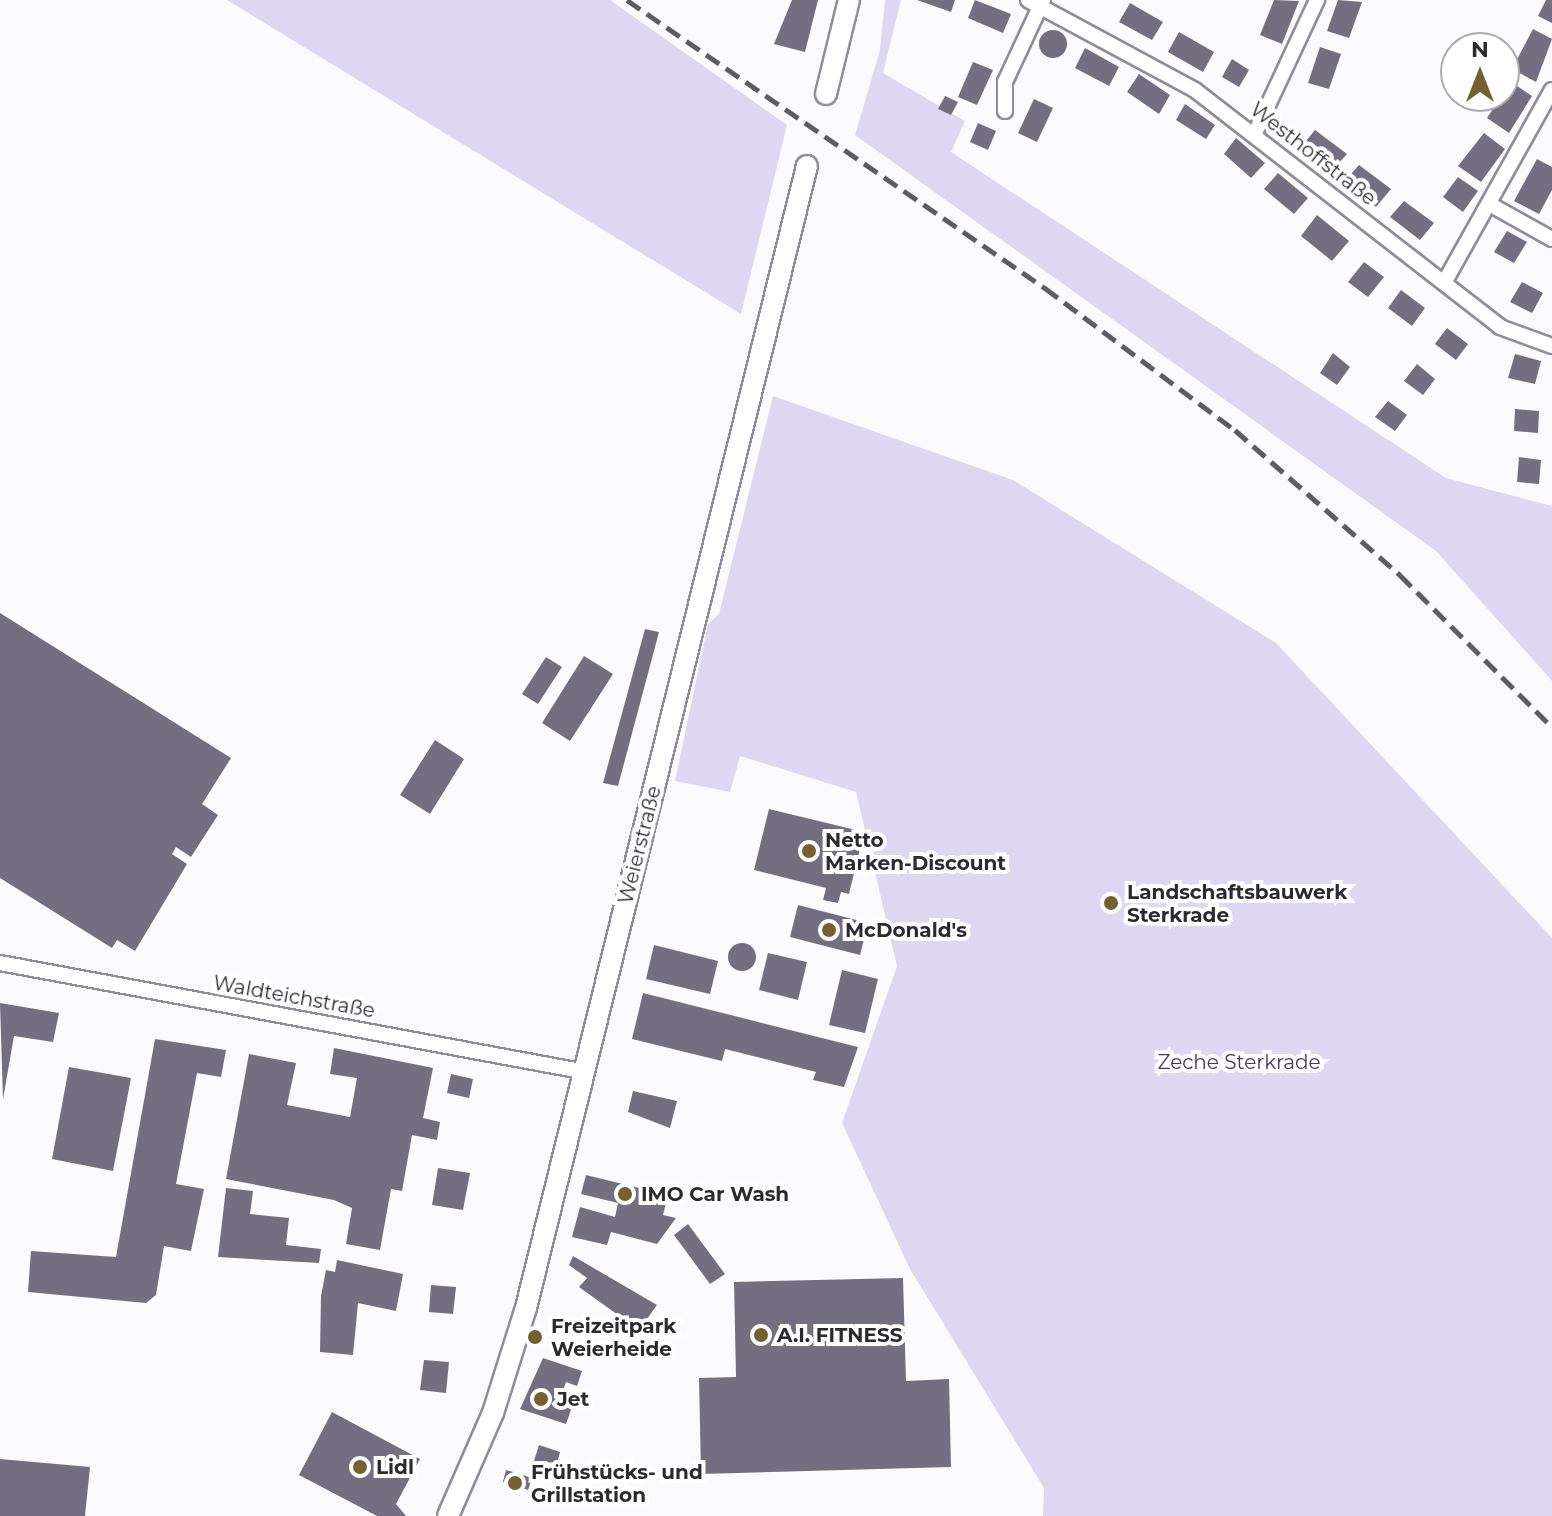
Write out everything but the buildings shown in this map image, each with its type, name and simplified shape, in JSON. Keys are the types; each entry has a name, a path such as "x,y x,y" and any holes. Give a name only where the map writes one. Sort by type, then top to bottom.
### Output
{"main road":[{"path":"826,94 849,0"},
{"name":"Weierstraße","path":"448,1516 520,1332 581,1071 807,166"}],"street":[{"path":"1255,133 1317,0"},
{"name":"Westhoffstraße","path":"1005,111 1005,82 1037,2 1170,75 1255,133 1511,333 1552,346"},
{"path":"1444,283 1491,205 1552,90"},
{"path":"1491,205 1552,239"},
{"name":"Waldteichstraße","path":"0,963 581,1071"}],"green space":[{"path":"227,0 610,0 787,125 741,314"},
{"path":"885,0 901,0 883,73 965,121 951,152 1446,478 1552,506 1552,681 1436,551 855,135 880,50"},
{"name":"Zeche Sterkrade","path":"773,396 1013,480 1276,643 1552,938 1552,1516 1043,1516 1044,1488 910,1269 842,1123 897,966 856,792 740,756 730,792 675,781 708,624 719,614"}],"railway":[{"path":"627,0 1045,288 1235,430 1400,575 1552,727"}],"place":[{"name":"Netto Marken-Discount","path":"809,851"},
{"name":"Landschaftsbauwerk Sterkrade","path":"1111,903"},
{"name":"McDonald's","path":"829,930"},
{"name":"IMO Car Wash","path":"625,1194"},
{"name":"A.I. FITNESS","path":"761,1335"},
{"name":"Freizeitpark Weierheide","path":"535,1337"},
{"name":"Jet","path":"541,1399"},
{"name":"Lidl","path":"360,1467"},
{"name":"Frühstücks- und Grillstation","path":"515,1483"}]}
